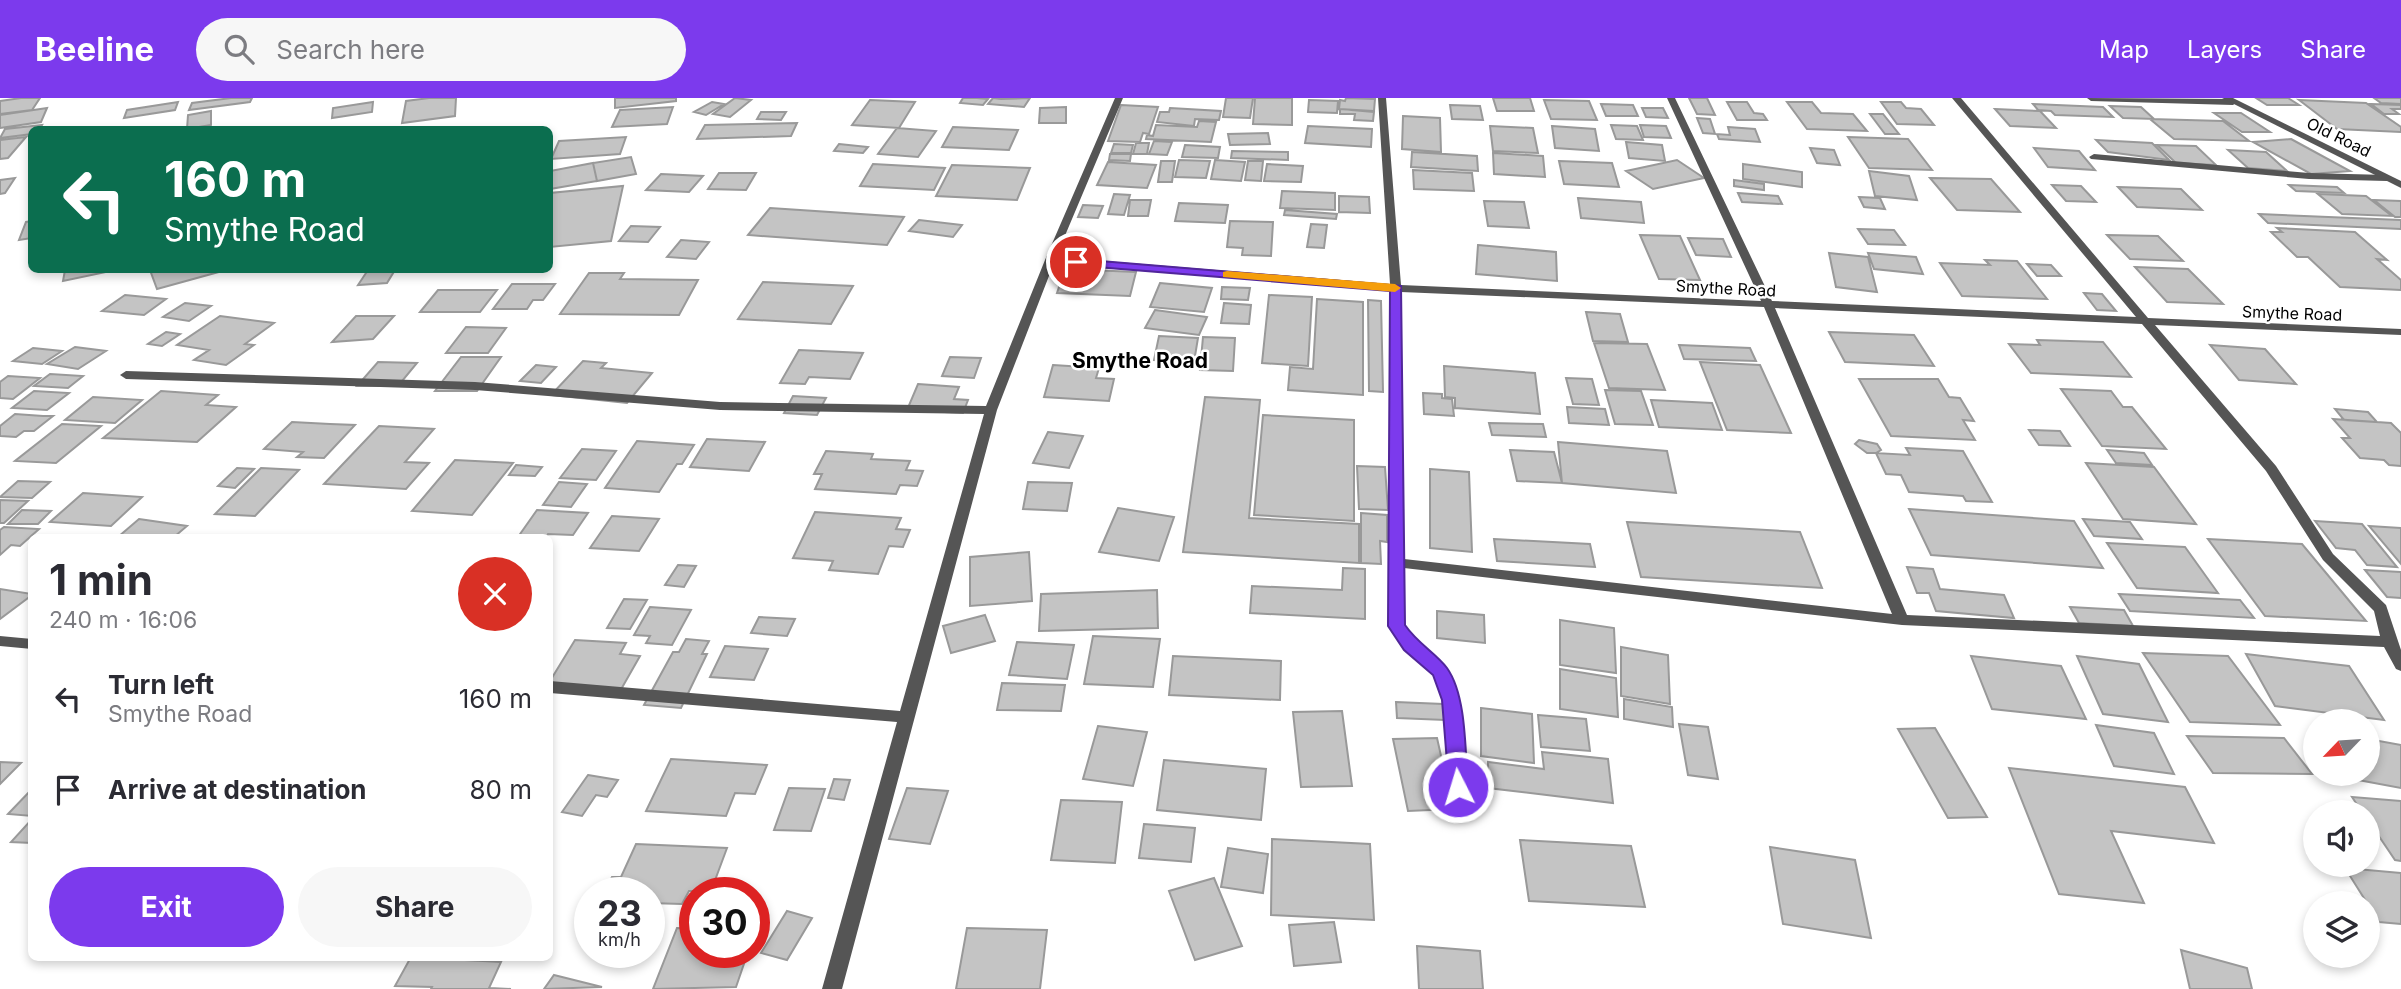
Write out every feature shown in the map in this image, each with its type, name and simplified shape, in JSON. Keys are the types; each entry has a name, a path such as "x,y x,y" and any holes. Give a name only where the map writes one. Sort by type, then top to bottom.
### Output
{"street":[{"path":"832,989 991,410 1050,260 1119,98"},
{"path":"1382,98 1396,288 1397,626 1410,646 1440,672 1451,700 1458,787"},
{"path":"1671,98 1769,306 1902,620"},
{"path":"1956,98 2271,468 2328,556 2381,610 2389,642 2401,665"},
{"path":"2091,98 2230,100"},
{"name":"Old Road","path":"2230,100 2401,185"},
{"path":"2094,157 2309,176 2387,178"},
{"name":"Smythe Road","path":"1050,260 1396,288 2147,323 2401,332"},
{"path":"126,375 475,386 720,407 991,410"},
{"path":"1398,563 1902,620 2389,642"},
{"path":"0,641 28,644"},
{"path":"553,687 905,717"}],"building":[{"path":"40,98 32,110 0,114 0,101"},
{"path":"252,98 250,102 189,110 192,103"},
{"path":"456,98 455,116 402,123 406,101"},
{"path":"615,98 676,98 676,101 615,108"},
{"path":"735,98 751,100 730,117 713,114"},
{"path":"963,98 988,99 983,105 960,103"},
{"path":"993,98 1030,98 1024,107 988,104"},
{"path":"1226,98 1253,98 1250,118 1223,117"},
{"path":"1255,98 1292,98 1292,125 1253,124"},
{"path":"1346,98 1375,99 1374,111 1339,109 1340,100 1345,101"},
{"path":"1493,98 1530,98 1534,111 1497,111"},
{"path":"1689,98 1707,98 1715,115 1697,114"},
{"path":"2256,98 2288,98 2299,105 2267,105"},
{"path":"2374,98 2401,98 2401,104 2381,103"},
{"path":"870,100 915,102 899,128 852,125"},
{"path":"1309,100 1338,101 1337,113 1308,112"},
{"path":"1544,100 1589,101 1597,120 1551,119"},
{"path":"2299,100 2366,103 2401,127 2401,132 2337,129"},
{"path":"178,102 175,110 124,118 127,110"},
{"path":"373,102 372,112 332,118 333,108"},
{"path":"712,102 724,104 706,115 694,112"},
{"path":"1727,102 1747,102 1754,113 1763,114 1767,120 1737,120"},
{"path":"1787,102 1812,102 1821,113 1853,114 1867,131 1807,129"},
{"path":"1881,102 1901,102 1906,108 1921,109 1934,125 1897,124"},
{"path":"1601,104 1633,105 1638,116 1606,116"},
{"path":"2033,104 2103,107 2113,117 2055,115 2051,111 2038,110"},
{"path":"2371,104 2401,105 2401,109 2392,109 2399,114 2384,114"},
{"path":"1121,105 1158,107 1149,134 1143,133 1140,142 1108,141"},
{"path":"1450,105 1480,106 1483,120 1452,119"},
{"path":"2110,106 2141,107 2154,119 2123,118"},
{"path":"673,107 667,124 612,127 620,110"},
{"path":"1066,107 1066,123 1039,123 1040,108"},
{"path":"47,108 41,122 0,128 0,115"},
{"path":"1170,108 1221,111 1219,120 1195,119 1194,126 1157,122 1160,112 1169,112"},
{"path":"1642,108 1663,108 1668,118 1646,117"},
{"path":"1340,109 1374,112 1373,121 1354,120 1355,114 1340,114"},
{"path":"1995,109 2040,111 2056,128 2010,126"},
{"path":"211,111 211,125 187,126 188,115"},
{"path":"761,112 786,112 781,120 757,119"},
{"path":"2214,113 2241,113 2270,132 2242,132"},
{"path":"1870,114 1883,114 1899,134 1885,134"},
{"path":"1403,116 1440,118 1441,152 1402,149"},
{"path":"1697,118 1710,119 1715,134 1703,133"},
{"path":"2150,119 2223,121 2249,141 2174,139"},
{"path":"1199,121 1216,122 1211,142 1146,139 1147,135 1153,136 1156,125 1197,127"},
{"path":"797,123 791,136 697,139 705,125"},
{"path":"1611,125 1637,126 1643,140 1616,139"},
{"path":"1640,125 1666,126 1671,138 1644,137"},
{"path":"1308,126 1372,129 1371,147 1305,143"},
{"path":"1490,126 1533,128 1538,153 1493,151"},
{"path":"1552,126 1595,129 1599,151 1555,148"},
{"path":"28,127 28,134 0,138 5,129"},
{"path":"953,127 1018,130 1009,150 942,147"},
{"path":"1728,127 1755,129 1760,142 1719,139 1717,134 1730,135"},
{"path":"897,128 936,131 918,157 878,154"},
{"path":"1268,133 1270,144 1230,145 1228,134"},
{"path":"26,137 8,158 0,159 0,140"},
{"path":"626,137 620,154 553,159 559,141"},
{"path":"1848,137 1908,139 1932,170 1869,168"},
{"path":"2291,139 2350,171 2311,174 2253,142"},
{"path":"2096,140 2152,143 2169,160 2108,152"},
{"path":"1154,141 1172,142 1167,155 1149,154"},
{"path":"1626,142 1662,145 1665,161 1629,158"},
{"path":"1136,143 1149,143 1147,154 1133,154"},
{"path":"839,144 868,147 863,153 834,151"},
{"path":"1114,144 1133,145 1131,153 1111,153"},
{"path":"1185,145 1220,147 1218,158 1182,157"},
{"path":"2157,145 2196,146 2216,165 2176,163"},
{"path":"1810,148 1834,150 1840,165 1817,163"},
{"path":"2034,148 2079,151 2095,170 2048,167"},
{"path":"2228,150 2266,152 2287,171 2248,168"},
{"path":"1232,151 1288,152 1288,160 1231,158"},
{"path":"1412,152 1477,156 1478,171 1411,167"},
{"path":"1493,153 1543,156 1545,177 1494,174"},
{"path":"1110,154 1131,154 1130,161 1109,160"},
{"path":"631,157 636,174 597,181 593,163"},
{"path":"1179,160 1210,161 1206,178 1175,177"},
{"path":"1215,160 1245,162 1241,181 1211,179"},
{"path":"1677,160 1704,178 1653,189 1626,171"},
{"path":"1161,161 1175,161 1172,182 1158,182"},
{"path":"1248,161 1263,161 1261,181 1245,180"},
{"path":"1559,161 1612,163 1619,187 1564,184"},
{"path":"1108,162 1156,165 1147,188 1097,185"},
{"path":"593,163 597,181 553,188 553,170"},
{"path":"873,164 945,168 934,190 860,186"},
{"path":"1267,164 1303,166 1301,182 1264,181"},
{"path":"1743,164 1802,172 1802,187 1743,179"},
{"path":"952,165 1030,168 1017,200 936,196"},
{"path":"1413,170 1472,173 1474,191 1414,189"},
{"path":"1869,171 1909,176 1917,200 1875,196"},
{"path":"719,173 756,173 746,190 708,189"},
{"path":"661,174 703,176 689,192 646,190"},
{"path":"15,178 5,193 0,194 0,180"},
{"path":"1930,178 1991,179 2020,212 1957,210"},
{"path":"1734,180 1764,184 1764,190 1734,186"},
{"path":"2052,185 2081,186 2096,202 2066,201"},
{"path":"2289,185 2337,187 2344,193 2296,191"},
{"path":"623,186 611,241 553,247 553,193"},
{"path":"2118,187 2181,189 2202,210 2137,207"},
{"path":"1282,191 1335,193 1335,210 1280,208"},
{"path":"1738,193 1778,196 1782,204 1742,202"},
{"path":"1114,194 1130,195 1124,215 1108,214"},
{"path":"2318,194 2366,196 2392,216 2342,214"},
{"path":"1339,196 1369,197 1370,213 1339,212"},
{"path":"1859,197 1880,198 1885,209 1864,207"},
{"path":"1578,198 1641,202 1644,223 1581,218"},
{"path":"1130,200 1151,200 1148,216 1128,216"},
{"path":"2374,200 2401,201 2401,217 2395,217"},
{"path":"1484,201 1524,202 1529,228 1488,226"},
{"path":"1179,203 1228,205 1225,223 1175,221"},
{"path":"1083,205 1103,206 1098,218 1078,217"},
{"path":"770,208 904,217 887,245 748,235"},
{"path":"1285,210 1337,214 1336,219 1284,215"},
{"path":"2259,214 2401,220 2401,229 2268,223"},
{"path":"919,220 962,225 953,237 909,231"},
{"path":"1230,221 1273,222 1271,256 1242,255 1243,248 1227,247"},
{"path":"26,222 28,239 19,240"},
{"path":"1311,224 1327,225 1324,248 1307,247"},
{"path":"631,226 660,227 648,242 619,241"},
{"path":"2277,228 2355,232 2387,260 2377,259 2401,280 2401,290 2340,287 2308,257 2297,257 2271,232 2282,232"},
{"path":"1858,229 1894,230 1905,245 1868,244"},
{"path":"1640,235 1680,236 1700,280 1659,279"},
{"path":"2107,235 2158,236 2183,261 2130,259"},
{"path":"1688,238 1723,239 1731,257 1696,255"},
{"path":"681,240 709,242 696,259 667,257"},
{"path":"1478,245 1556,252 1557,281 1476,274"},
{"path":"1829,253 1868,257 1877,292 1836,287"},
{"path":"1868,253 1916,257 1923,274 1874,269"},
{"path":"1985,260 2017,261 2047,299 1962,296 1940,263 1990,265"},
{"path":"2027,264 2051,265 2061,276 2037,276"},
{"path":"2135,267 2188,269 2223,304 2167,302"},
{"path":"1065,269 1136,272 1130,296 1057,293"},
{"path":"64,273 101,273 63,281"},
{"path":"151,273 215,273 157,289"},
{"path":"366,273 393,273 387,283 358,285"},
{"path":"589,273 624,273 620,279 698,280 679,315 560,314"},
{"path":"763,282 853,286 831,324 738,319"},
{"path":"1160,283 1212,288 1204,312 1150,307"},
{"path":"512,284 555,284 543,300 533,300 527,309 493,309"},
{"path":"1222,287 1250,288 1248,300 1221,299"},
{"path":"438,290 497,290 480,312 420,312"},
{"path":"2084,293 2102,294 2116,311 2097,310"},
{"path":"125,295 166,299 144,315 102,311"},
{"path":"1269,295 1312,297 1308,366 1262,363"},
{"path":"1317,299 1363,302 1363,395 1288,390 1290,367 1313,369"},
{"path":"1368,300 1381,301 1383,392 1369,391"},
{"path":"185,303 211,306 189,321 163,317"},
{"path":"1224,303 1251,305 1249,324 1221,323"},
{"path":"1155,310 1207,317 1199,335 1145,328"},
{"path":"1586,312 1620,314 1628,342 1593,341"},
{"path":"220,316 274,323 245,344 254,345 226,365 194,360 209,350 177,345"},
{"path":"356,316 394,316 373,339 332,342"},
{"path":"466,327 506,328 488,353 446,353"},
{"path":"166,332 180,334 162,346 148,344"},
{"path":"1829,332 1914,335 1934,366 1845,362"},
{"path":"1159,336 1198,338 1194,362 1154,360"},
{"path":"1203,337 1235,338 1233,371 1200,370"},
{"path":"2037,340 2103,342 2131,377 2031,373 2009,344 2040,345"},
{"path":"1594,343 1647,344 1665,390 1609,388"},
{"path":"1679,345 1750,348 1756,361 1684,359"},
{"path":"2210,345 2265,349 2296,384 2239,380"},
{"path":"75,347 106,351 78,369 47,364"},
{"path":"33,348 62,351 42,364 13,361"},
{"path":"799,350 863,353 850,379 809,377 805,384 780,383"},
{"path":"461,357 501,357 477,391 435,391"},
{"path":"950,357 981,358 974,378 942,376"},
{"path":"583,361 606,363 601,368 652,373 627,403 551,395"},
{"path":"378,362 417,363 398,386 357,386"},
{"path":"1700,362 1760,365 1791,433 1727,430"},
{"path":"536,365 556,367 541,383 520,381"},
{"path":"1053,365 1099,368 1096,378 1114,379 1109,401 1044,397"},
{"path":"1444,366 1535,373 1540,414 1455,408 1455,398 1445,397"},
{"path":"50,374 83,376 68,388 34,386"},
{"path":"8,376 40,378 13,399 0,398 0,382"},
{"path":"1566,378 1592,379 1599,405 1573,404"},
{"path":"1859,379 1938,379 1949,397 1960,398 1974,421 1963,420 1975,440 1891,436"},
{"path":"918,384 959,387 954,399 968,400 963,413 907,410"},
{"path":"2061,389 2111,391 2123,407 2132,407 2166,449 2102,446"},
{"path":"1605,390 1641,391 1653,425 1615,424"},
{"path":"34,391 69,393 47,410 12,408"},
{"path":"161,391 218,395 206,405 236,407 197,442 103,438"},
{"path":"1423,393 1442,394 1442,398 1452,399 1454,416 1424,414"},
{"path":"793,396 826,398 817,415 784,413"},
{"path":"93,397 142,400 115,423 65,420"},
{"path":"1205,397 1260,400 1249,518 1359,524 1359,563 1183,552"},
{"path":"1651,400 1712,403 1722,430 1659,427"},
{"path":"1567,407 1605,409 1609,425 1569,423"},
{"path":"2335,409 2368,412 2377,422 2344,420"},
{"path":"15,414 53,416 34,431 24,431 16,437 0,436 0,426"},
{"path":"1263,415 1354,420 1354,521 1254,515"},
{"path":"2333,419 2391,423 2401,433 2401,466 2389,465 2384,460 2360,458 2342,438 2350,438"},
{"path":"292,422 355,425 324,458 297,457 303,452 264,449"},
{"path":"1489,423 1543,424 1546,437 1492,435"},
{"path":"62,424 101,426 56,463 15,461"},
{"path":"379,426 434,429 405,462 429,463 406,489 324,484"},
{"path":"2029,430 2060,431 2070,446 2039,445"},
{"path":"1048,432 1083,436 1069,468 1033,463"},
{"path":"707,439 765,442 749,471 690,467"},
{"path":"1859,440 1877,444 1881,450 1867,453 1855,444"},
{"path":"637,441 694,445 682,464 677,464 659,492 605,488"},
{"path":"1558,442 1667,451 1676,493 1562,483"},
{"path":"1906,448 1963,451 1992,502 1966,501 1963,496 1909,492 1901,475 1886,474 1876,453 1910,455"},
{"path":"582,449 616,451 596,480 560,478"},
{"path":"1510,450 1554,452 1562,483 1517,481"},
{"path":"2107,450 2144,453 2152,465 2116,463"},
{"path":"826,451 873,454 871,459 910,461 906,470 923,471 917,486 900,485 896,494 815,489 822,474 814,474"},
{"path":"455,460 513,463 472,515 412,511"},
{"path":"2086,463 2154,467 2196,524 2123,519"},
{"path":"516,465 542,467 535,476 509,475"},
{"path":"1357,466 1385,467 1388,510 1359,509"},
{"path":"237,468 254,469 235,488 218,486"},
{"path":"261,468 299,470 255,516 215,514"},
{"path":"1430,469 1469,472 1472,552 1430,548"},
{"path":"18,481 50,482 32,498 0,497"},
{"path":"559,482 587,484 571,507 543,505"},
{"path":"1028,482 1072,483 1067,511 1023,509"},
{"path":"83,493 142,497 111,526 50,522"},
{"path":"0,500 28,501 4,523 0,523"},
{"path":"1118,508 1174,517 1159,561 1099,552"},
{"path":"1909,509 2074,521 2103,568 1931,555"},
{"path":"22,510 51,511 38,524 8,524"},
{"path":"537,510 588,513 573,535 520,534"},
{"path":"815,512 901,518 896,529 910,530 903,547 889,546 878,574 829,570 833,561 793,558"},
{"path":"1361,513 1387,515 1387,542 1380,541 1381,564 1361,563"},
{"path":"612,516 659,519 639,551 590,548"},
{"path":"139,519 187,526 178,534 122,534"},
{"path":"2083,519 2130,522 2142,539 2094,536"},
{"path":"2315,521 2362,524 2397,567 2367,565 2355,550 2336,548"},
{"path":"1627,522 1800,532 1822,588 1641,577"},
{"path":"2369,526 2401,528 2401,564"},
{"path":"4,527 39,529 33,534 28,534 28,539 20,546 11,545 0,555 0,530"},
{"path":"1494,539 1590,544 1595,567 1497,561"},
{"path":"2208,539 2302,544 2366,621 2265,616"},
{"path":"2107,543 2185,547 2218,593 2137,588"},
{"path":"1029,552 1032,601 970,606 970,557"},
{"path":"678,565 696,566 684,587 665,585"},
{"path":"1907,567 1933,569 1940,589 2004,595 2014,618 1936,611 1929,593 1917,593"},
{"path":"1343,568 1365,569 1365,619 1250,613 1252,586 1342,590"},
{"path":"2365,570 2401,572 2401,598 2387,597"},
{"path":"0,589 28,593 28,598 0,619"},
{"path":"1157,590 1158,628 1039,631 1041,594"},
{"path":"2119,594 2240,600 2254,618 2130,611"},
{"path":"624,599 647,600 630,629 607,628"},
{"path":"650,607 691,610 672,645 646,643 650,636 634,635"},
{"path":"2070,607 2124,610 2133,626 2079,623"},
{"path":"1437,611 1484,615 1485,643 1437,638"},
{"path":"985,615 995,641 951,653 943,626"},
{"path":"759,617 795,619 787,636 751,633"},
{"path":"1560,620 1614,628 1616,673 1560,665"},
{"path":"1093,636 1160,639 1153,687 1084,684"},
{"path":"686,639 709,641 702,654 707,654 681,708 644,705 673,652 679,652"},
{"path":"575,640 626,643 620,654 640,656 619,693 553,688 553,676"},
{"path":"1017,642 1074,645 1067,679 1009,675"},
{"path":"725,646 768,649 754,680 710,677"},
{"path":"1621,647 1668,655 1670,704 1621,696"},
{"path":"2143,653 2228,656 2280,725 2190,722"},
{"path":"2246,654 2349,666 2377,709 2303,710 2275,706"},
{"path":"1173,656 1281,661 1280,700 1169,695"},
{"path":"1971,656 2061,666 2086,719 1992,709"},
{"path":"2077,656 2139,664 2168,722 2103,714"},
{"path":"1560,669 1616,678 1618,717 1560,709"},
{"path":"1002,683 1065,685 1061,711 997,710"},
{"path":"1624,699 1672,707 1673,727 1624,719"},
{"path":"1396,702 1443,704 1445,720 1397,718"},
{"path":"1481,708 1532,714 1534,763 1481,756"},
{"path":"1342,711 1352,786 1301,787 1293,712"},
{"path":"1538,715 1586,719 1590,751 1541,747"},
{"path":"1679,724 1708,727 1718,779 1688,775"},
{"path":"2096,725 2154,733 2174,774 2114,766"},
{"path":"1098,726 1147,732 1133,786 1083,779"},
{"path":"1935,728 1987,817 1948,818 1898,729"},
{"path":"2187,736 2284,738 2303,762 2303,774 2213,773"},
{"path":"1437,738 1453,809 1408,811 1393,739"},
{"path":"2380,741 2401,745 2401,788 2380,784"},
{"path":"1542,752 1608,759 1613,803 1488,788 1488,762 1544,769"},
{"path":"671,759 767,765 755,794 735,793 726,816 646,811"},
{"path":"1164,760 1266,769 1261,820 1157,810"},
{"path":"0,762 21,763 0,784"},
{"path":"2009,768 2185,787 2214,843 2111,831 2144,903 2059,894"},
{"path":"588,775 618,780 607,797 596,795 582,816 562,812"},
{"path":"834,779 850,780 844,800 828,798"},
{"path":"789,788 825,789 811,831 774,830"},
{"path":"907,788 948,791 930,844 889,839"},
{"path":"28,793 28,816 8,814"},
{"path":"2352,797 2401,801 2401,861 2395,860 2380,838 2380,800 2354,800"},
{"path":"1061,800 1122,802 1115,863 1051,860"},
{"path":"28,823 28,843 11,842"},
{"path":"1144,824 1195,828 1191,862 1139,858"},
{"path":"1272,839 1370,844 1374,920 1271,915"},
{"path":"1520,840 1631,846 1645,907 1529,901"},
{"path":"636,844 727,848 716,877 679,877 679,904 665,903 665,877 621,877"},
{"path":"1770,847 1855,860 1871,938 1783,924"},
{"path":"1228,848 1268,854 1263,893 1221,887"},
{"path":"2380,871 2401,873 2401,924 2380,922 2380,891 2359,891 2351,877 2380,877"},
{"path":"1214,878 1242,946 1195,960 1169,891"},
{"path":"787,911 812,918 787,960 770,955 770,938"},
{"path":"1334,922 1341,962 1294,966 1289,925"},
{"path":"679,928 679,968 743,968 736,987 653,989 661,968 665,968 665,958"},
{"path":"967,928 1047,930 1040,989 956,989"},
{"path":"1417,946 1480,951 1483,989 1419,989"},
{"path":"2181,950 2247,968 2252,989 2190,989"},
{"path":"409,961 483,961 501,962 489,988 511,989 431,989 432,987 395,986"},
{"path":"554,975 602,987 544,989"}],"slow traffic":[{"path":"1227,274 1395,288"}],"district":[{"name":"Smythe Road","path":"1140,361"}],"route":[{"path":"1076,262 1396,288 1397,626 1410,646 1440,672 1451,700 1458,787"}]}
